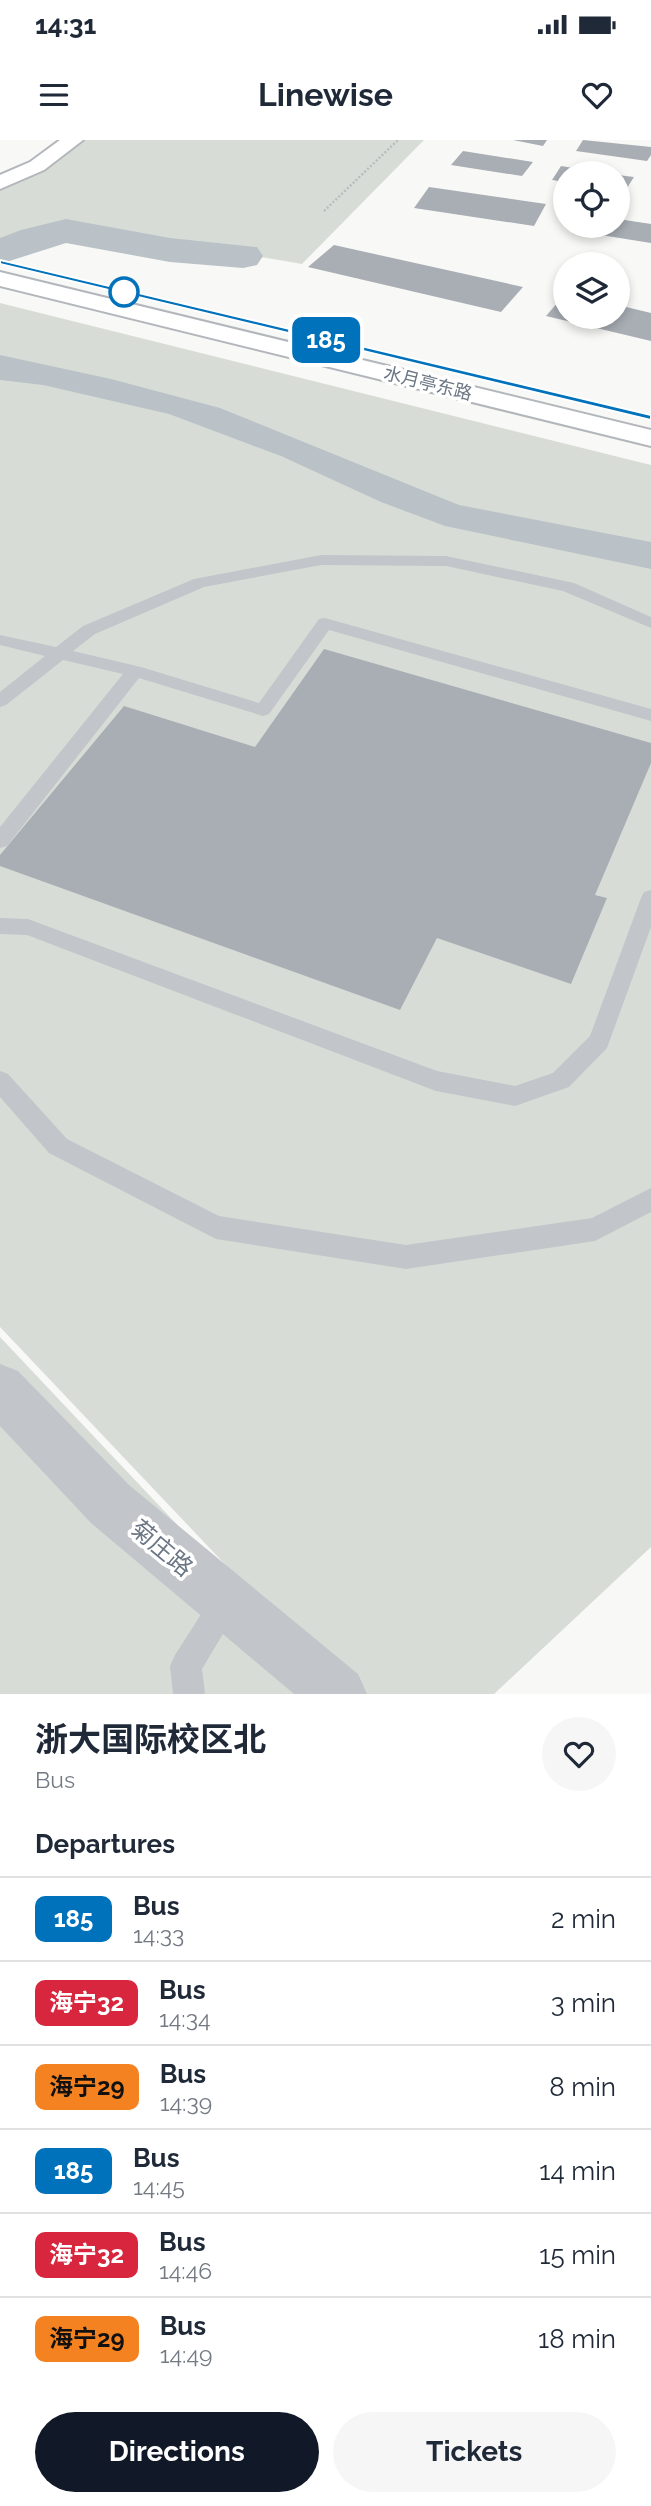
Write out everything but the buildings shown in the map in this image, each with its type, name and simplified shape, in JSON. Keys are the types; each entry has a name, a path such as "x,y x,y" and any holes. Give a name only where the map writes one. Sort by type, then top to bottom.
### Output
{"main road":[{"path":"0,183 37,166 74,140"},
{"name":"水月亭东路","path":"5,269 651,417"},
{"name":"水月亭东路","path":"5,269 651,438"}],"street":[{"name":"菊庄路","path":"0,1388 110,1504 338,1694"}],"lane":[{"path":"0,701 89,630 200,583 321,559 446,561 568,587 651,623"},
{"path":"0,640 135,671 263,710 325,623 651,715"},
{"path":"0,841 135,671"},
{"path":"0,926 29,927 436,1081 515,1096 561,1080 599,1041 651,898"},
{"path":"0,1081 58,1146 216,1227 406,1257 595,1228 651,1199"},
{"path":"189,1694 186,1666 227,1602"}],"path":[{"path":"324,211 398,140"}],"shaded area":[{"path":"73,140 424,140 302,264 81,226 40,230 0,247 0,183"},
{"path":"0,303 651,465 651,1547 494,1694 348,1694 0,1327"},
{"path":"0,355 111,379 220,408 459,505 651,542 651,569 445,526 381,502 281,456 169,414 43,385 0,380"},
{"path":"0,1337 337,1694 0,1694"}],"waterway":[{"path":"0,252 35,238 66,231 170,250 243,256"}],"bus line":[{"name":"185","path":"0,262 651,417"}]}
